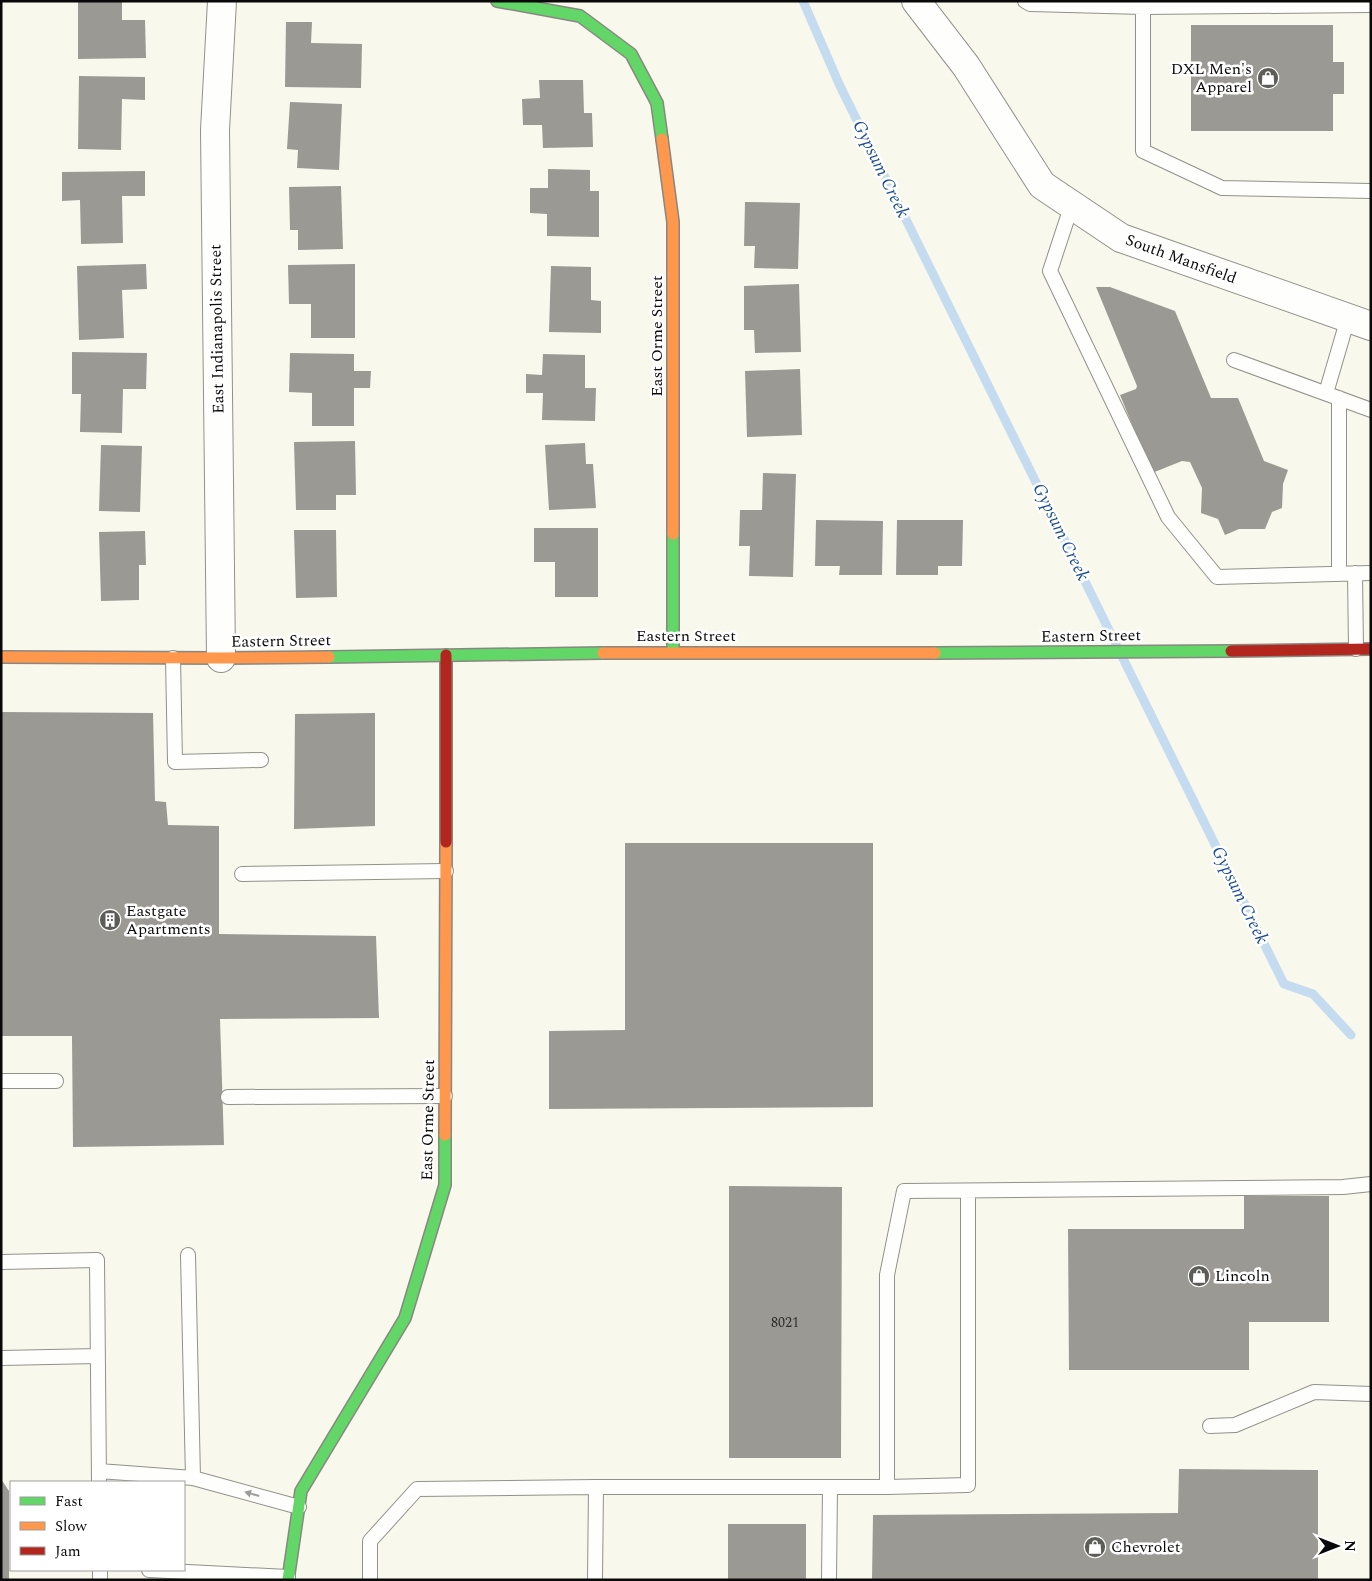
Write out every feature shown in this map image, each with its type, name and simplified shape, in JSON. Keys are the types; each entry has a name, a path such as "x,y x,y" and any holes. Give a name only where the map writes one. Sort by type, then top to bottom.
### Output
{"street":[{"name":"East Indianapolis Street","path":"221,658 215,130 222,1"},
{"name":"East Orme Street","path":"497,1 580,16 631,54 657,104 673,222 673,652"},
{"name":"South Mansfield","path":"916,1 966,66 1042,185 1121,238 1360,322"},
{"name":"Eastern Street","path":"1,657 221,658 673,652 1047,653 1371,649"},
{"name":"East Orme Street","path":"288,1578 301,1491 405,1318 445,1185 446,655"}],"lane":[{"path":"1025,1 1030,4 1143,7 1371,4"},
{"path":"1143,7 1143,151 1222,188 1371,191"},
{"path":"1072,204 1050,271 1168,517 1217,577 1371,573"},
{"path":"1339,574 1332,396 1360,322"},
{"path":"1234,360 1371,410"},
{"path":"1355,574 1356,649"},
{"path":"173,658 175,762 261,760"},
{"path":"242,874 446,871"},
{"path":"1,1081 56,1081"},
{"path":"228,1097 445,1096"},
{"path":"887,1488 887,1275 904,1191 1344,1187 1371,1184"},
{"path":"370,1580 370,1541 417,1489 596,1487 887,1488 968,1485 968,1190"},
{"path":"188,1255 194,1478"},
{"path":"1,1262 97,1260 99,1477 194,1478 299,1508"},
{"path":"1,1358 98,1356"},
{"path":"1210,1426 1235,1425 1314,1392 1371,1394"},
{"path":"595,1580 596,1487"},
{"path":"829,1580 830,1488"},
{"path":"166,1571 288,1578"}],"building":[{"path":"78,1 122,1 122,20 145,20 146,58 78,59"},
{"path":"286,22 312,22 311,43 362,44 361,88 285,87"},
{"name":"DXL Men's Apparel","path":"1191,25 1333,25 1333,62 1344,62 1344,94 1333,94 1333,131 1191,131"},
{"path":"79,76 145,77 145,100 122,99 121,150 78,149"},
{"path":"539,80 583,80 584,113 592,113 593,147 543,148 542,125 523,125 522,99 540,98"},
{"path":"290,102 342,104 339,170 297,168 298,150 287,149"},
{"path":"548,169 590,170 590,191 599,191 599,237 547,236 547,214 530,213 530,188 548,188"},
{"path":"145,171 145,196 122,196 123,243 81,244 80,200 62,201 62,172"},
{"path":"341,186 343,249 298,250 298,230 290,230 289,187"},
{"path":"745,202 800,203 798,269 754,268 755,246 744,246"},
{"path":"146,264 147,289 122,290 124,338 79,340 77,266"},
{"path":"355,264 355,338 311,338 311,304 289,304 288,265"},
{"path":"551,266 591,267 591,300 601,301 601,333 549,332"},
{"path":"799,284 801,352 755,353 754,330 744,330 744,286"},
{"path":"1096,287 1110,287 1175,311 1211,398 1238,398 1264,461 1288,470 1283,484 1282,508 1272,512 1265,529 1239,529 1225,535 1218,519 1201,513 1202,488 1190,462 1182,461 1152,473 1120,395 1136,389 1137,386"},
{"path":"72,352 147,353 146,389 123,389 122,433 80,432 81,394 72,394"},
{"path":"290,353 354,354 354,371 371,371 370,388 354,388 354,426 312,426 312,393 289,392"},
{"path":"543,354 585,355 585,388 596,388 595,421 542,420 543,393 526,393 526,374 542,375"},
{"path":"800,369 802,435 747,437 745,371"},
{"path":"355,441 356,495 336,495 336,510 296,510 294,442"},
{"path":"585,443 586,464 593,464 596,508 549,510 545,445"},
{"path":"101,445 142,446 140,512 99,511"},
{"path":"763,473 796,474 793,577 749,576 750,546 739,546 740,510 762,510"},
{"path":"816,520 883,521 882,575 839,575 840,566 815,566"},
{"path":"897,520 963,520 962,566 938,566 938,575 896,575"},
{"path":"534,528 598,528 598,597 555,597 555,562 534,562"},
{"path":"294,530 336,530 337,597 296,598"},
{"path":"145,531 146,565 139,565 139,600 101,601 99,532"},
{"name":"Eastgate Apartments","path":"1,712 153,713 155,801 166,802 168,825 219,826 219,934 376,936 379,1018 220,1019 224,1145 73,1147 72,1036 1,1036"},
{"path":"375,713 375,826 294,829 295,714"},
{"path":"625,843 873,843 873,1107 549,1109 549,1031 625,1030"},
{"path":"729,1186 842,1187 841,1458 729,1458"},
{"name":"Lincoln","path":"1244,1196 1329,1196 1329,1322 1249,1322 1249,1370 1069,1370 1068,1229 1244,1229"},
{"name":"Chevrolet","path":"1179,1469 1318,1470 1318,1580 872,1580 873,1515 1178,1513"},
{"path":"1,1479 9,1491 9,1580 1,1580"},
{"path":"728,1524 806,1524 806,1580 728,1580"}],"waterway":[{"name":"Gypsum Creek","path":"803,1 840,86 1284,984 1313,994 1351,1035"}],"traffic: fast":[{"path":"497,1 580,16 631,54 657,103 662,139"},
{"path":"673,534 673,652"},
{"path":"935,653 1231,651"},
{"path":"329,657 603,653"},
{"path":"288,1580 301,1491 405,1318 445,1185 445,1135"}],"traffic: slow":[{"path":"662,139 673,222 673,534"},
{"path":"603,653 935,653"},
{"path":"1,657 329,657"},
{"path":"445,1135 446,842"}],"traffic: jam":[{"path":"1231,651 1371,649"},
{"path":"446,655 446,842"}],"place":[{"name":"DXL Men's Apparel","path":"1268,78"},
{"name":"Eastgate Apartments","path":"110,920"},
{"name":"Lincoln","path":"1199,1276"},
{"name":"Chevrolet","path":"1095,1547"}]}
